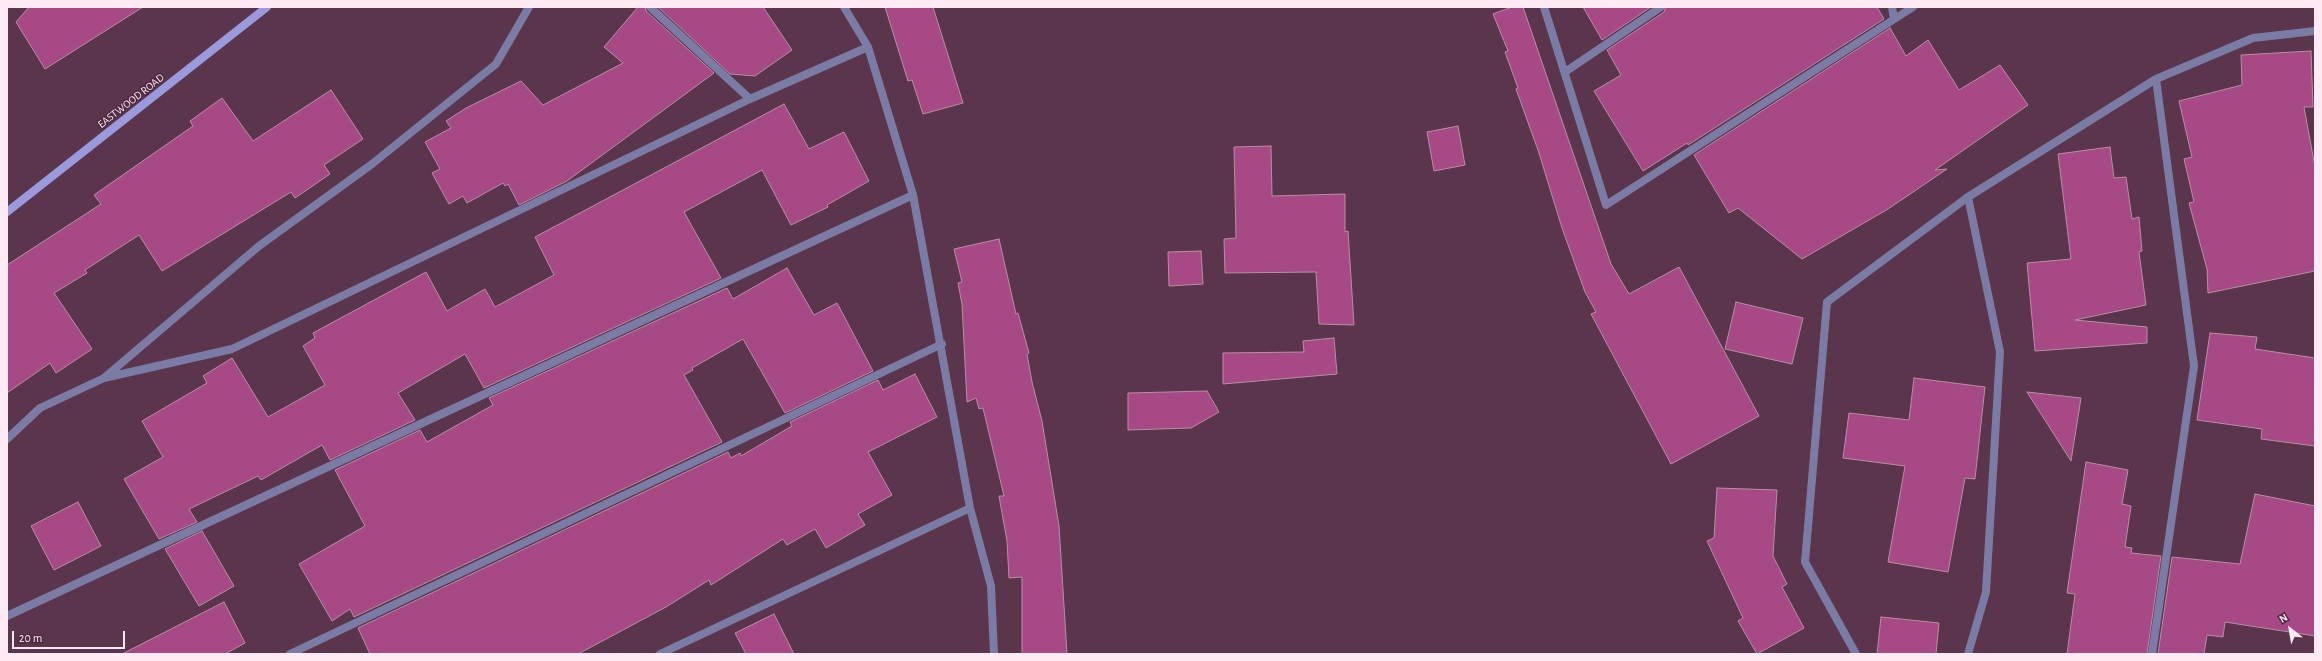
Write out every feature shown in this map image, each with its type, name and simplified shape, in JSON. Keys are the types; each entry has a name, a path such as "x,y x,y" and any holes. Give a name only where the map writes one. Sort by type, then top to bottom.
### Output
{"main road":[{"name":"EASTWOOD ROAD","path":"7,212 267,7"}],"street":[{"path":"104,378 259,246 372,164 496,64 529,7"},
{"path":"650,7 750,100"},
{"path":"844,7 868,47 913,195 942,344 970,508 991,586 994,654"},
{"path":"1544,7 1566,72 1606,205 1913,7"},
{"path":"1566,72 1661,7"},
{"path":"1892,7 1894,19"},
{"path":"1856,654 1805,562 1828,302 1968,197 2156,79 2253,38 2315,31"},
{"path":"7,439 40,408 104,378 232,349 750,100 868,47"},
{"path":"2152,654 2194,366 2156,79"},
{"path":"7,616 913,195"},
{"path":"1968,197 2000,352 1986,592 1968,654"},
{"path":"290,654 942,344"},
{"path":"660,654 970,508"}],"building":[{"path":"29,7 143,7 45,69 16,22"},
{"path":"638,7 645,7 646,11 714,73 567,181 519,205 508,184 505,186 503,183 467,203 463,196 449,204 432,173 440,169 425,142 451,128 446,121 466,108 521,81 543,105 623,63 604,47"},
{"path":"658,7 763,7 792,50 755,76 730,74"},
{"path":"885,7 933,7 963,103 923,114 912,80 908,81"},
{"path":"1512,7 1523,7 1611,264 1629,294 1679,267 1759,416 1671,464 1591,314 1596,312 1585,292 1562,228 1539,153 1516,89 1518,88 1505,52 1508,51 1493,14"},
{"path":"1583,7 1651,7 1602,40"},
{"path":"1666,7 1877,7 1884,19 1688,145 1687,143 1643,171 1594,91 1621,75 1607,50 1664,12"},
{"path":"1890,28 1906,56 1928,40 1959,90 2000,65 2028,105 1935,170 1947,169 1888,209 1802,259 1738,208 1729,213 1694,155"},
{"path":"2311,51 2313,107 2304,107 2315,167 2315,271 2208,293 2207,269 2189,203 2194,202 2184,159 2192,157 2179,101 2242,85 2241,55"},
{"path":"331,90 363,139 324,165 330,174 295,198 291,192 162,271 139,235 85,270 87,273 54,293 92,349 56,373 50,363 7,393 7,265 101,204 94,195 193,126 190,121 222,98 253,141"},
{"path":"784,104 809,149 844,132 869,181 827,205 828,207 791,225 762,170 684,212 721,278 484,388 465,354 398,393 415,420 330,460 322,445 261,480 258,476 189,509 197,522 159,539 124,479 163,457 142,421 207,383 203,376 232,358 268,417 325,385 303,346 315,338 313,333 426,272 447,311 485,289 495,307 554,275 535,237"},
{"path":"1458,126 1465,165 1434,171 1427,132"},
{"path":"1271,146 1272,196 1345,194 1345,232 1348,231 1354,325 1319,324 1316,272 1225,273 1224,239 1236,238 1234,147"},
{"path":"2110,147 2114,178 2126,177 2132,219 2139,217 2142,251 2139,252 2146,305 2075,320 2147,327 2147,343 2035,351 2027,263 2071,259 2058,154"},
{"path":"999,239 1016,314 1018,313 1029,353 1027,354 1032,382 1042,421 1059,526 1067,654 1022,654 1022,577 1009,578 1007,541 999,496 1004,496 983,408 979,409 976,398 967,402 962,304 958,283 962,282 954,249"},
{"path":"1201,251 1203,284 1169,286 1168,252"},
{"path":"787,268 814,315 837,303 873,371 785,413 743,339 692,368 693,370 684,375 722,442 354,617 350,609 332,621 299,564 365,526 335,470 420,430 427,442 493,405 489,398 727,288 733,299"},
{"path":"1736,302 1803,318 1792,364 1725,349"},
{"path":"2210,333 2257,337 2255,349 2315,358 2315,446 2261,439 2262,429 2197,420"},
{"path":"1334,338 1337,374 1223,384 1223,353 1304,352 1303,341"},
{"path":"915,374 937,417 868,452 892,495 858,514 865,525 826,548 815,529 787,545 783,539 711,585 709,580 666,607 578,654 370,654 358,628 728,452 731,458 740,453 741,456 792,426 790,422 878,380 883,390"},
{"path":"1914,378 1985,387 1975,479 1965,478 1948,572 1888,562 1905,466 1843,458 1849,413 1909,420"},
{"path":"1207,391 1219,412 1191,428 1128,430 1128,393"},
{"path":"2027,392 2081,398 2071,461"},
{"path":"2086,462 2128,470 2122,504 2131,506 2125,547 2132,548 2131,553 2161,556 2147,654 2067,654 2075,594 2067,593"},
{"path":"1717,488 1777,490 1773,556 1787,584 1782,587 1804,628 1757,654 1738,621 1743,618 1707,541 1714,538"},
{"path":"2255,494 2315,506 2315,636 2225,622 2223,637 2207,635 2204,654 2158,654 2172,557 2240,564"},
{"path":"78,502 101,546 54,570 31,526"},
{"path":"202,531 234,586 199,606 165,549"},
{"path":"224,602 245,643 225,654 122,654"},
{"path":"774,614 794,654 746,654 735,633"},
{"path":"1881,617 1939,623 1936,654 1877,654"}]}
